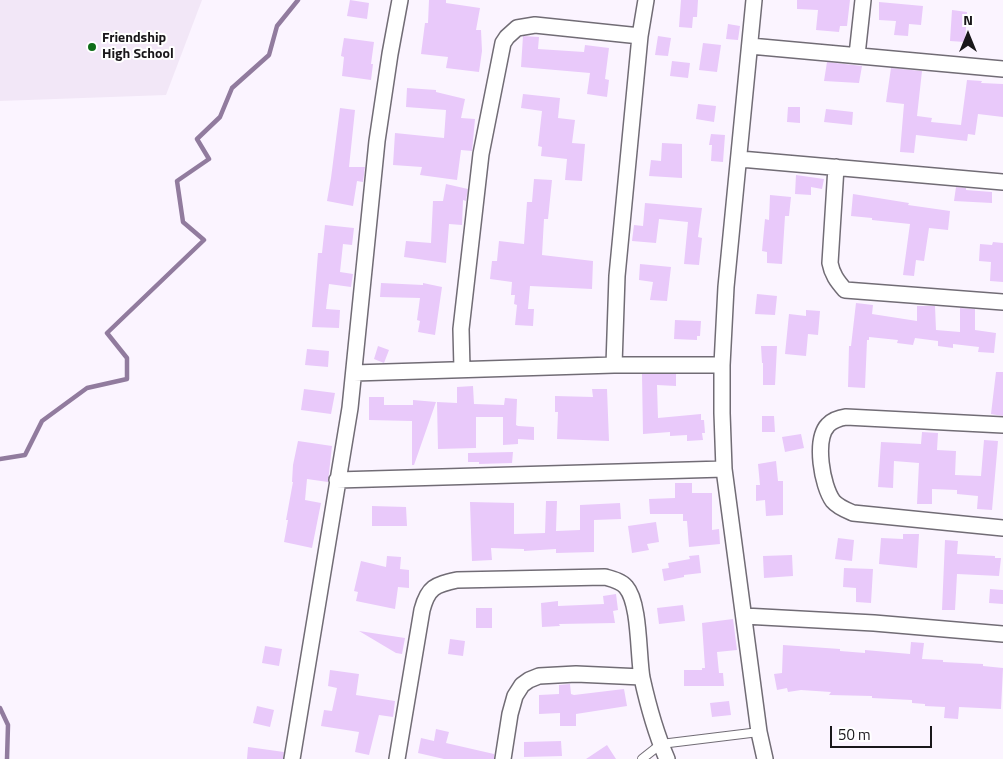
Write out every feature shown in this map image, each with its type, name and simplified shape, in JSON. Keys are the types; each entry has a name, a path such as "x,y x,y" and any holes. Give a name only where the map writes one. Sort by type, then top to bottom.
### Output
{"street":[{"path":"292,759 350,408 378,141 390,54 400,0"},
{"path":"614,365 617,276 640,36 646,0"},
{"path":"754,0 740,159 726,287 722,365 724,470 759,732 765,759"},
{"path":"857,55 863,0"},
{"path":"462,369 461,329 481,154 501,52 507,37 517,28 535,25 640,36"},
{"path":"750,46 1003,69"},
{"path":"740,159 1003,182"},
{"path":"836,167 830,263 831,271 836,281 845,290 1003,302"},
{"path":"354,373 614,365 722,365"},
{"path":"1003,425 846,417 836,419 828,425 821,442 821,460 823,477 833,501 839,507 853,513 1003,528"},
{"path":"337,480 724,470"},
{"path":"397,759 422,610 426,597 432,588 457,580 605,577 615,580 626,587 634,602 642,677 660,744 667,759"},
{"path":"744,616 874,623 1003,634"},
{"path":"503,759 510,714 515,696 529,680 539,676 576,674 642,677"}],"lane":[{"path":"642,759 660,744 759,732"}],"shaded area":[{"name":"Friendship High School","path":"0,0 202,0 166,95 0,101"}],"building":[{"path":"350,0 369,3 367,19 347,16"},
{"path":"429,0 446,0 446,3 480,8 476,30 481,30 482,51 479,72 446,68 448,57 421,54 425,23 428,23"},
{"path":"681,0 698,0 697,17 693,17 692,28 679,27"},
{"path":"797,0 850,0 847,26 840,26 839,32 816,30 818,10 797,9"},
{"path":"879,2 923,6 921,25 909,24 908,36 894,35 896,21 879,20"},
{"path":"952,10 967,12 965,42 950,41"},
{"path":"728,24 740,26 738,40 726,39"},
{"path":"523,36 539,37 538,49 584,52 585,45 609,48 605,79 609,80 607,97 587,94 590,73 521,67"},
{"path":"658,36 671,38 668,56 655,55"},
{"path":"344,38 374,42 371,80 342,76 344,57 341,56"},
{"path":"703,43 721,45 717,72 699,70"},
{"path":"672,61 690,63 688,78 670,76"},
{"path":"827,62 862,66 859,83 824,81"},
{"path":"891,68 922,71 917,116 932,118 931,122 961,125 967,80 1003,84 1003,117 978,114 975,135 968,134 967,141 916,135 914,153 900,152 904,104 886,102"},
{"path":"407,88 436,90 436,92 465,99 461,118 475,119 472,151 461,150 457,180 420,175 422,167 393,165 395,133 444,138 446,110 406,107"},
{"path":"523,94 560,98 558,118 575,120 572,143 585,144 582,181 565,180 567,159 541,156 542,147 538,146 542,111 521,108"},
{"path":"698,104 716,106 714,122 696,119"},
{"path":"788,107 800,107 800,123 787,122"},
{"path":"340,108 355,110 349,167 365,167 363,182 357,181 353,206 327,201"},
{"path":"826,109 853,112 852,125 824,122"},
{"path":"711,134 725,135 723,162 711,161 712,145 709,145"},
{"path":"662,143 682,144 682,178 649,176 651,160 661,161"},
{"path":"796,175 824,179 822,189 811,187 811,195 795,194"},
{"path":"534,179 552,180 548,219 544,219 542,255 593,261 592,289 530,286 528,309 534,309 533,326 515,325 517,305 514,304 515,295 511,295 512,282 490,279 492,261 497,261 499,241 524,244 527,202 532,202"},
{"path":"446,184 468,189 466,201 463,200 462,225 449,224 446,263 404,257 406,241 431,243 433,201 443,201"},
{"path":"956,187 966,188 966,190 992,192 992,203 954,201"},
{"path":"853,194 950,211 948,230 929,228 924,261 916,260 914,276 903,275 910,224 851,216"},
{"path":"770,195 791,197 789,216 785,216 782,264 767,263 767,252 762,251 765,219 769,220"},
{"path":"645,203 702,208 698,237 702,238 699,265 684,264 688,222 659,219 656,243 632,241 634,225 643,226"},
{"path":"325,225 354,228 352,245 343,244 340,272 353,274 351,287 329,284 326,309 340,310 339,328 312,327 318,253 322,253"},
{"path":"993,242 1003,243 1003,282 990,281 991,262 979,261 980,244 992,245"},
{"path":"640,264 671,267 667,301 650,300 653,282 639,280"},
{"path":"381,283 423,285 423,283 442,287 435,335 418,332 420,321 417,320 420,298 380,297"},
{"path":"757,294 777,296 775,315 755,314"},
{"path":"856,303 873,305 872,314 917,321 917,306 935,306 936,330 960,332 960,308 975,309 975,330 996,333 994,353 978,352 979,347 953,344 953,348 938,346 938,341 915,338 913,345 897,343 898,340 869,337 869,340 867,340 865,388 848,387 849,346 851,346"},
{"path":"806,310 820,311 818,335 808,334 806,356 785,354 789,314 806,316"},
{"path":"675,320 701,321 700,336 697,336 697,340 674,339"},
{"path":"378,346 389,350 384,363 374,359"},
{"path":"761,346 777,346 775,385 763,385"},
{"path":"307,349 329,351 328,367 305,365"},
{"path":"996,372 1003,372 1003,416 991,414"},
{"path":"642,374 676,374 676,386 657,385 658,418 701,414 701,420 704,420 705,433 702,433 703,440 687,441 687,435 670,436 670,432 643,434"},
{"path":"473,386 474,404 504,405 505,398 517,399 516,425 534,427 534,440 518,439 518,444 503,445 503,417 476,417 476,448 438,449 437,402 457,403 457,387"},
{"path":"304,389 335,393 331,414 301,410"},
{"path":"592,389 607,389 609,441 557,439 558,412 555,412 555,396 593,397"},
{"path":"369,397 384,397 384,405 413,405 413,400 436,402 414,465 412,465 412,421 369,420"},
{"path":"762,416 774,416 775,432 762,432"},
{"path":"922,432 938,433 937,450 956,451 955,475 981,476 984,440 998,441 992,510 977,509 978,496 957,494 957,490 932,489 932,504 917,504 919,463 894,461 893,488 878,487 881,442 921,444"},
{"path":"801,434 804,448 785,452 782,437"},
{"path":"298,441 332,446 328,482 307,479 305,500 321,503 312,548 284,542 293,482 293,465"},
{"path":"513,452 512,463 479,464 479,462 468,462 468,453"},
{"path":"776,461 778,481 783,481 783,515 766,516 765,500 756,501 756,485 760,485 758,464"},
{"path":"675,483 692,483 692,493 712,493 712,530 719,529 720,544 689,547 687,521 683,521 683,514 650,514 649,499 675,498"},
{"path":"546,501 557,501 556,531 580,530 580,505 620,503 621,519 594,520 594,552 556,553 556,549 524,551 524,549 491,548 492,560 472,561 470,502 514,503 514,534 545,533"},
{"path":"372,506 406,507 407,526 372,526"},
{"path":"656,522 659,542 647,544 649,550 632,553 628,526"},
{"path":"903,534 919,534 917,568 879,564 881,538 903,539"},
{"path":"838,538 854,540 852,561 835,559"},
{"path":"945,540 958,541 957,554 1001,558 999,576 957,574 955,610 942,610"},
{"path":"699,555 701,573 684,575 684,577 664,581 662,569 669,568 668,563 690,559 689,556"},
{"path":"792,555 793,576 764,578 763,556"},
{"path":"387,556 401,557 400,569 409,570 409,588 398,587 395,609 356,601 358,592 354,591 361,561 386,567"},
{"path":"844,568 873,569 871,603 856,602 856,588 843,587"},
{"path":"990,589 1003,590 1003,604 989,603"},
{"path":"616,594 618,610 613,611 615,623 559,624 560,626 542,627 541,603 558,601 558,606 604,604 603,596"},
{"path":"683,605 685,621 659,624 657,608"},
{"path":"476,608 492,608 492,628 476,628"},
{"path":"733,619 737,650 717,652 719,673 723,673 724,686 684,686 684,670 702,670 702,668 705,668 702,623"},
{"path":"359,631 405,638 402,654 396,653"},
{"path":"450,639 465,641 463,656 448,654"},
{"path":"911,642 924,643 922,659 983,664 983,666 1003,668 1001,709 959,707 958,719 944,718 945,707 925,706 925,704 912,703 912,700 872,698 872,696 829,695 831,692 801,690 788,692 787,688 777,690 774,674 782,673 783,645 840,649 840,651 865,653 865,650 910,654"},
{"path":"265,646 282,649 279,666 262,663"},
{"path":"330,670 359,674 356,695 395,701 393,717 379,715 369,755 355,752 359,732 321,726 324,710 332,711 337,688 328,686"},
{"path":"570,684 571,694 574,695 624,689 627,706 576,714 576,726 560,726 560,713 539,714 539,695 559,694 559,685"},
{"path":"729,701 731,715 712,717 710,703"},
{"path":"257,706 274,710 270,727 253,723"},
{"path":"436,729 449,732 446,743 494,754 494,759 444,759 418,753 421,738 434,741"},
{"path":"561,741 562,756 524,757 524,742"},
{"path":"607,745 616,759 586,759"},
{"path":"248,747 284,752 283,759 247,759"}],"waterway":[{"path":"0,459 25,455 42,421 87,388 127,379 127,358 107,333 204,240 183,222 177,181 209,159 197,139 220,117 232,88 269,55 277,26 298,0"},
{"path":"0,708 8,725 7,759"}],"place":[{"name":"Friendship High School","path":"92,47"}]}
